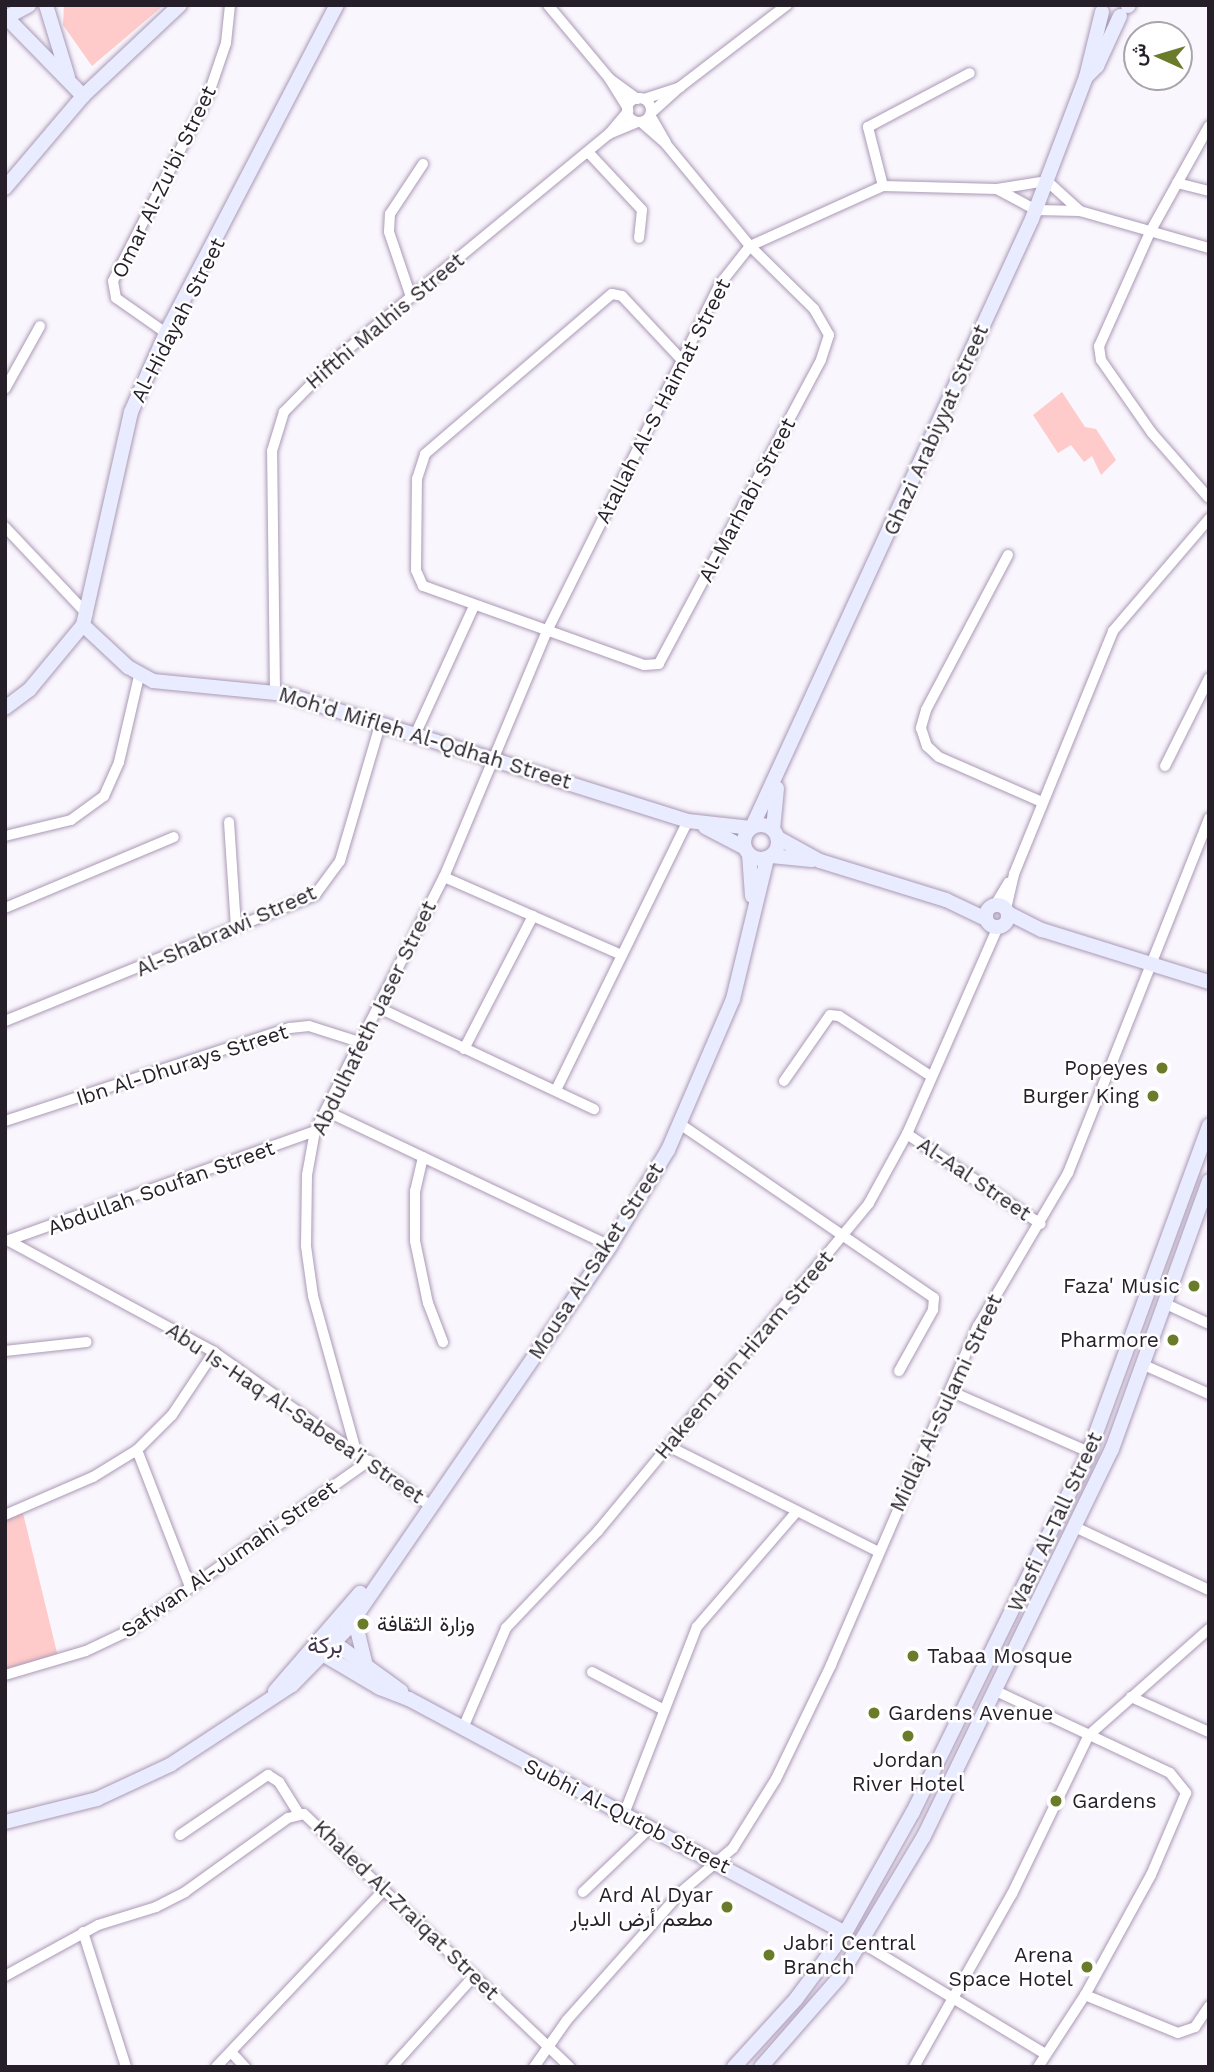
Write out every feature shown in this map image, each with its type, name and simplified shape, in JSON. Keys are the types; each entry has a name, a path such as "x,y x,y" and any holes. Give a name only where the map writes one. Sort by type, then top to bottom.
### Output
{"street":[{"path":"29,5 6,18 83,96"},
{"path":"46,5 69,81"},
{"path":"5,188 83,96 180,5"},
{"name":"Omar Al-Zu'bi Street","path":"166,333 116,298 113,281 209,93 226,43 230,5"},
{"name":"Al-Hidayah Street","path":"5,708 30,689 85,619 127,424 166,333 337,5"},
{"path":"548,5 609,78 628,110 666,144 750,246"},
{"path":"651,114 681,87 787,5"},
{"path":"1100,7 1126,8"},
{"name":"Ghazi Arabiyyat Street","path":"747,851 751,827 778,780 1036,210 1086,77 1100,7"},
{"name":"Ghazi Arabiyyat Street","path":"1086,77 1097,66 1126,8"},
{"path":"5,33 29,41"},
{"path":"883,186 868,127 970,73"},
{"path":"609,78 641,99 666,144"},
{"path":"641,99 681,87"},
{"name":"Hifthi Malhis Street","path":"275,691 272,452 278,424 308,383 588,152 609,134 628,110 641,99"},
{"name":"Hifthi Malhis Street","path":"609,134 651,114"},
{"path":"1209,126 1151,230 1101,339 1099,354 1152,433 1209,498"},
{"path":"588,152 642,210 639,237"},
{"path":"411,297 389,232 390,214 423,164"},
{"path":"1047,181 1080,211"},
{"name":"Atallah Al-S Haimat Street","path":"491,757 547,631 680,358 720,284 750,246 883,186 997,189 1047,181"},
{"path":"1177,183 1209,191"},
{"name":"Atallah Al-S Haimat Street","path":"997,189 1036,210"},
{"path":"1036,210 1080,211 1209,248"},
{"name":"Al-Marhabi Street","path":"547,631 644,665 659,664 821,360 829,335 814,309 750,246"},
{"path":"547,631 432,591 418,579 417,479 425,454 612,294 622,296 680,358"},
{"path":"5,389 40,326"},
{"name":"Hakeem Bin Hizam Street","path":"463,1728 506,1628 598,1531 843,1235 887,1174 907,1134 929,1075 983,953 1113,631 1209,519"},
{"path":"5,527 85,619"},
{"path":"1008,555 926,710 921,728 927,746 939,757 1042,802"},
{"path":"415,735 474,606"},
{"name":"Moh'd Mifleh Al-Qdhah Street","path":"85,619 139,676 184,687 275,691 693,822 747,851 769,857"},
{"path":"5,836 71,820 104,796 124,744 139,676"},
{"path":"1165,766 1209,678"},
{"name":"Al-Shabrawi Street","path":"5,1021 309,899 332,877 356,813 380,725"},
{"name":"Abdulhafeth Jaser Street","path":"356,1451 313,1296 306,1246 307,1175 315,1131 443,877 491,757"},
{"name":"Ghazi Arabiyyat Street","path":"769,857 775,834 778,780"},
{"name":"Midlaj Al-Sulami Street","path":"534,2067 548,2045 681,1892 746,1832 798,1738 877,1551 978,1325 1041,1224 1068,1173 1154,965 1209,818"},
{"path":"229,822 236,928"},
{"path":"556,1090 621,955 693,822"},
{"name":"Moh'd Mifleh Al-Qdhah Street","path":"693,822 751,827 764,825 775,834"},
{"path":"775,834 820,861"},
{"path":"5,908 174,837"},
{"name":"Mousa Al-Saket Street","path":"747,851 753,905"},
{"path":"769,857 820,861 1205,982"},
{"name":"Mousa Al-Saket Street","path":"5,1822 72,1807 125,1788 207,1743 274,1692 319,1652 373,1585 432,1507 610,1246 680,1124 733,999 753,905 769,857"},
{"path":"443,877 621,955"},
{"path":"464,1049 533,916"},
{"path":"377,1007 594,1109"},
{"path":"784,1081 830,1016 839,1016 929,1075"},
{"name":"Ibn Al-Dhurays Street","path":"5,1121 289,1028 309,1026 359,1042"},
{"path":"326,1111 610,1246"},
{"path":"680,1124 934,1298 933,1310 898,1371"},
{"name":"Wasfi Al-Tall Street","path":"734,2067 752,2049 845,1933 914,1812 1089,1452 1209,1125"},
{"name":"Abdullah Soufan Street","path":"7,1241 315,1131"},
{"name":"Al-Aal Street","path":"907,1134 1041,1224"},
{"path":"422,1157 415,1191 415,1241 428,1303 443,1342"},
{"name":"Wasfi Al-Tall Street","path":"764,2064 839,1978 924,1836 1112,1449 1209,1181"},
{"name":"Abu Is-Haq Al-Sabeea'i Street","path":"7,1241 214,1352 432,1507"},
{"path":"1166,1304 1209,1324"},
{"path":"5,1350 87,1342"},
{"path":"5,1515 93,1477 137,1450 172,1415 214,1352"},
{"path":"1144,1366 1209,1394"},
{"path":"950,1391 1089,1452"},
{"path":"668,1446 877,1551"},
{"path":"137,1450 189,1584"},
{"name":"Safwan Al-Jumahi Street","path":"5,1675 113,1640 189,1584 369,1461"},
{"path":"624,1814 664,1710 704,1618 797,1511"},
{"path":"1075,1527 1209,1590"},
{"name":"Mousa Al-Saket Street","path":"330,1639 354,1617 373,1585"},
{"path":"354,1617 367,1667"},
{"path":"915,2067 1033,1852 1088,1735 1209,1629"},
{"name":"Subhi Al-Qutob Street","path":"330,1639 409,1699"},
{"name":"Subhi Al-Qutob Street","path":"319,1652 845,1933"},
{"path":"592,1672 664,1710"},
{"path":"996,1691 1170,1773 1186,1793 1166,1845 1085,1995 1038,2067"},
{"path":"1131,1697 1209,1732"},
{"path":"180,1835 268,1775 279,1782 299,1814"},
{"name":"Khaled Al-Zraiqat Street","path":"5,1976 83,1932 185,1892 299,1814 313,1820 570,2067"},
{"path":"583,1892 650,1828"},
{"path":"216,2067 384,1889"},
{"path":"83,1932 125,2067"},
{"path":"862,1943 1045,2054"},
{"path":"392,2067 474,1976"},
{"path":"1085,1995 1178,2033 1195,2027 1209,2006"},
{"path":"752,2049 764,2064"},
{"path":"231,2052 245,2067"}],"shaded area":[{"path":"64,5 164,5 92,66 63,25"},
{"path":"1062,392 1085,427 1096,429 1116,460 1101,475 1092,456 1084,462 1071,445 1058,453 1033,415"},
{"path":"22,1509 59,1661 5,1675 5,1515"}],"place":[{"name":"Popeyes","path":"1162,1068"},
{"name":"Burger King","path":"1153,1096"},
{"name":"Faza' Music","path":"1194,1286"},
{"name":"Pharmore","path":"1173,1340"},
{"name":"وزارة الثقافة","path":"363,1624"},
{"name":"Tabaa Mosque","path":"913,1656"},
{"name":"Gardens Avenue","path":"874,1713"},
{"name":"Jordan River Hotel","path":"908,1736"},
{"name":"Gardens","path":"1056,1801"},
{"name":"Ard Al Dyar مطعم أرض الديار","path":"727,1907"},
{"name":"Jabri Central Branch","path":"769,1955"},
{"name":"Arena Space Hotel","path":"1087,1967"}],"district":[{"name":"بركة","path":"325,1646"}]}
